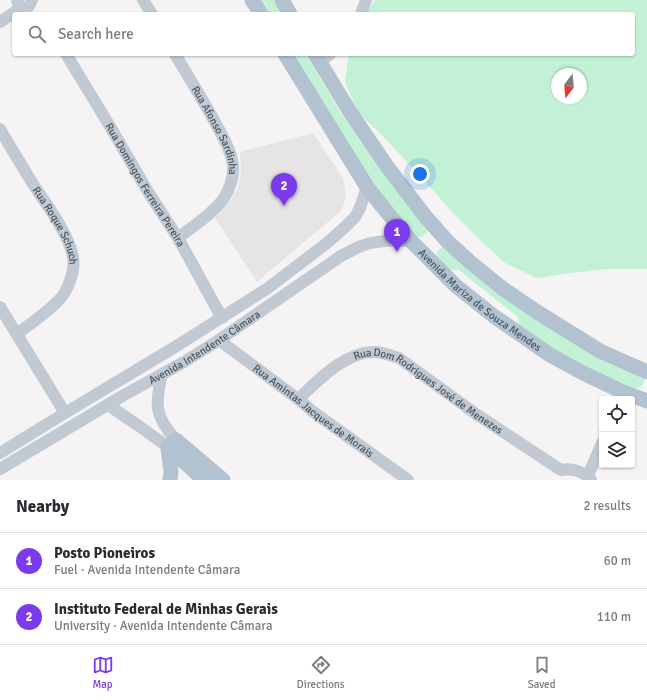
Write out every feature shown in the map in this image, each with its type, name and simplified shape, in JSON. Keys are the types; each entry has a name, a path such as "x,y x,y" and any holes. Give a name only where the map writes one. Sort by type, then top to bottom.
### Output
{"main road":[{"path":"252,0 260,12"},
{"path":"282,0 289,12"},
{"name":"Avenida Mariza de Souza Mendes","path":"286,56 367,187 411,241 456,286 495,317 550,355 622,395 647,400"},
{"name":"Avenida Mariza de Souza Mendes","path":"322,57 350,112 386,165 425,216 447,241 502,288 537,312 600,350 647,372"},
{"path":"427,258 447,241"},
{"path":"170,480 172,443"},
{"path":"172,443 204,480"},
{"path":"172,443 223,480"}],"street":[{"path":"143,0 151,12"},
{"path":"362,12 366,0"},
{"path":"16,12 27,5"},
{"path":"0,22 12,14"},
{"name":"Rua Domingos Ferreira Pereira","path":"67,56 108,122 147,190 178,238 222,318"},
{"name":"Rua Afonso Sardinha","path":"176,56 226,143 230,151 233,167 228,191 221,202 178,238"},
{"name":"Rua Roque Schuch","path":"0,129 27,176 66,237 73,264 70,282 59,300 17,334"},
{"name":"Avenida Intendente Câmara","path":"0,453 176,347 268,288 327,243 355,217 360,208 367,187"},
{"name":"Avenida Intendente Câmara","path":"0,469 184,362 219,340 341,256 359,246 381,241 411,241"},
{"path":"268,288 276,300"},
{"path":"0,307 65,413"},
{"name":"Rua Amintas Jacques de Morais","path":"219,340 316,414 408,480"},
{"path":"176,347 184,362"},
{"name":"Rua Dom Rodrigues José de Menezes","path":"298,399 334,368 356,355 374,352 389,354 400,358 559,475 567,469 583,473 590,478"},
{"path":"162,374 157,402 159,414 168,431 172,443"},
{"path":"108,405 140,426 172,443"},
{"path":"17,443 25,455"},
{"path":"590,478 599,452"}],"shaded area":[{"path":"313,133 343,178 346,196 342,210 257,282 215,218 230,201 238,188 241,173 240,152"}],"green space":[{"path":"259,0 274,0 281,12 266,12"},
{"path":"375,0 647,0 647,269 608,269 537,278 505,263 454,214 383,136 358,113 345,82 349,56 635,56 635,12 367,12"},
{"path":"292,56 307,56 339,110 373,160 428,229 425,235 421,237 415,236 360,168"},
{"path":"446,247 644,377 644,383 641,387 630,388 591,370 552,349 519,325 518,317 459,270 447,270 436,256 438,250"}],"place":[{"name":"Instituto Federal de Minhas Gerais","path":"284,206"},
{"name":"Posto Pioneiros","path":"397,252"}]}
